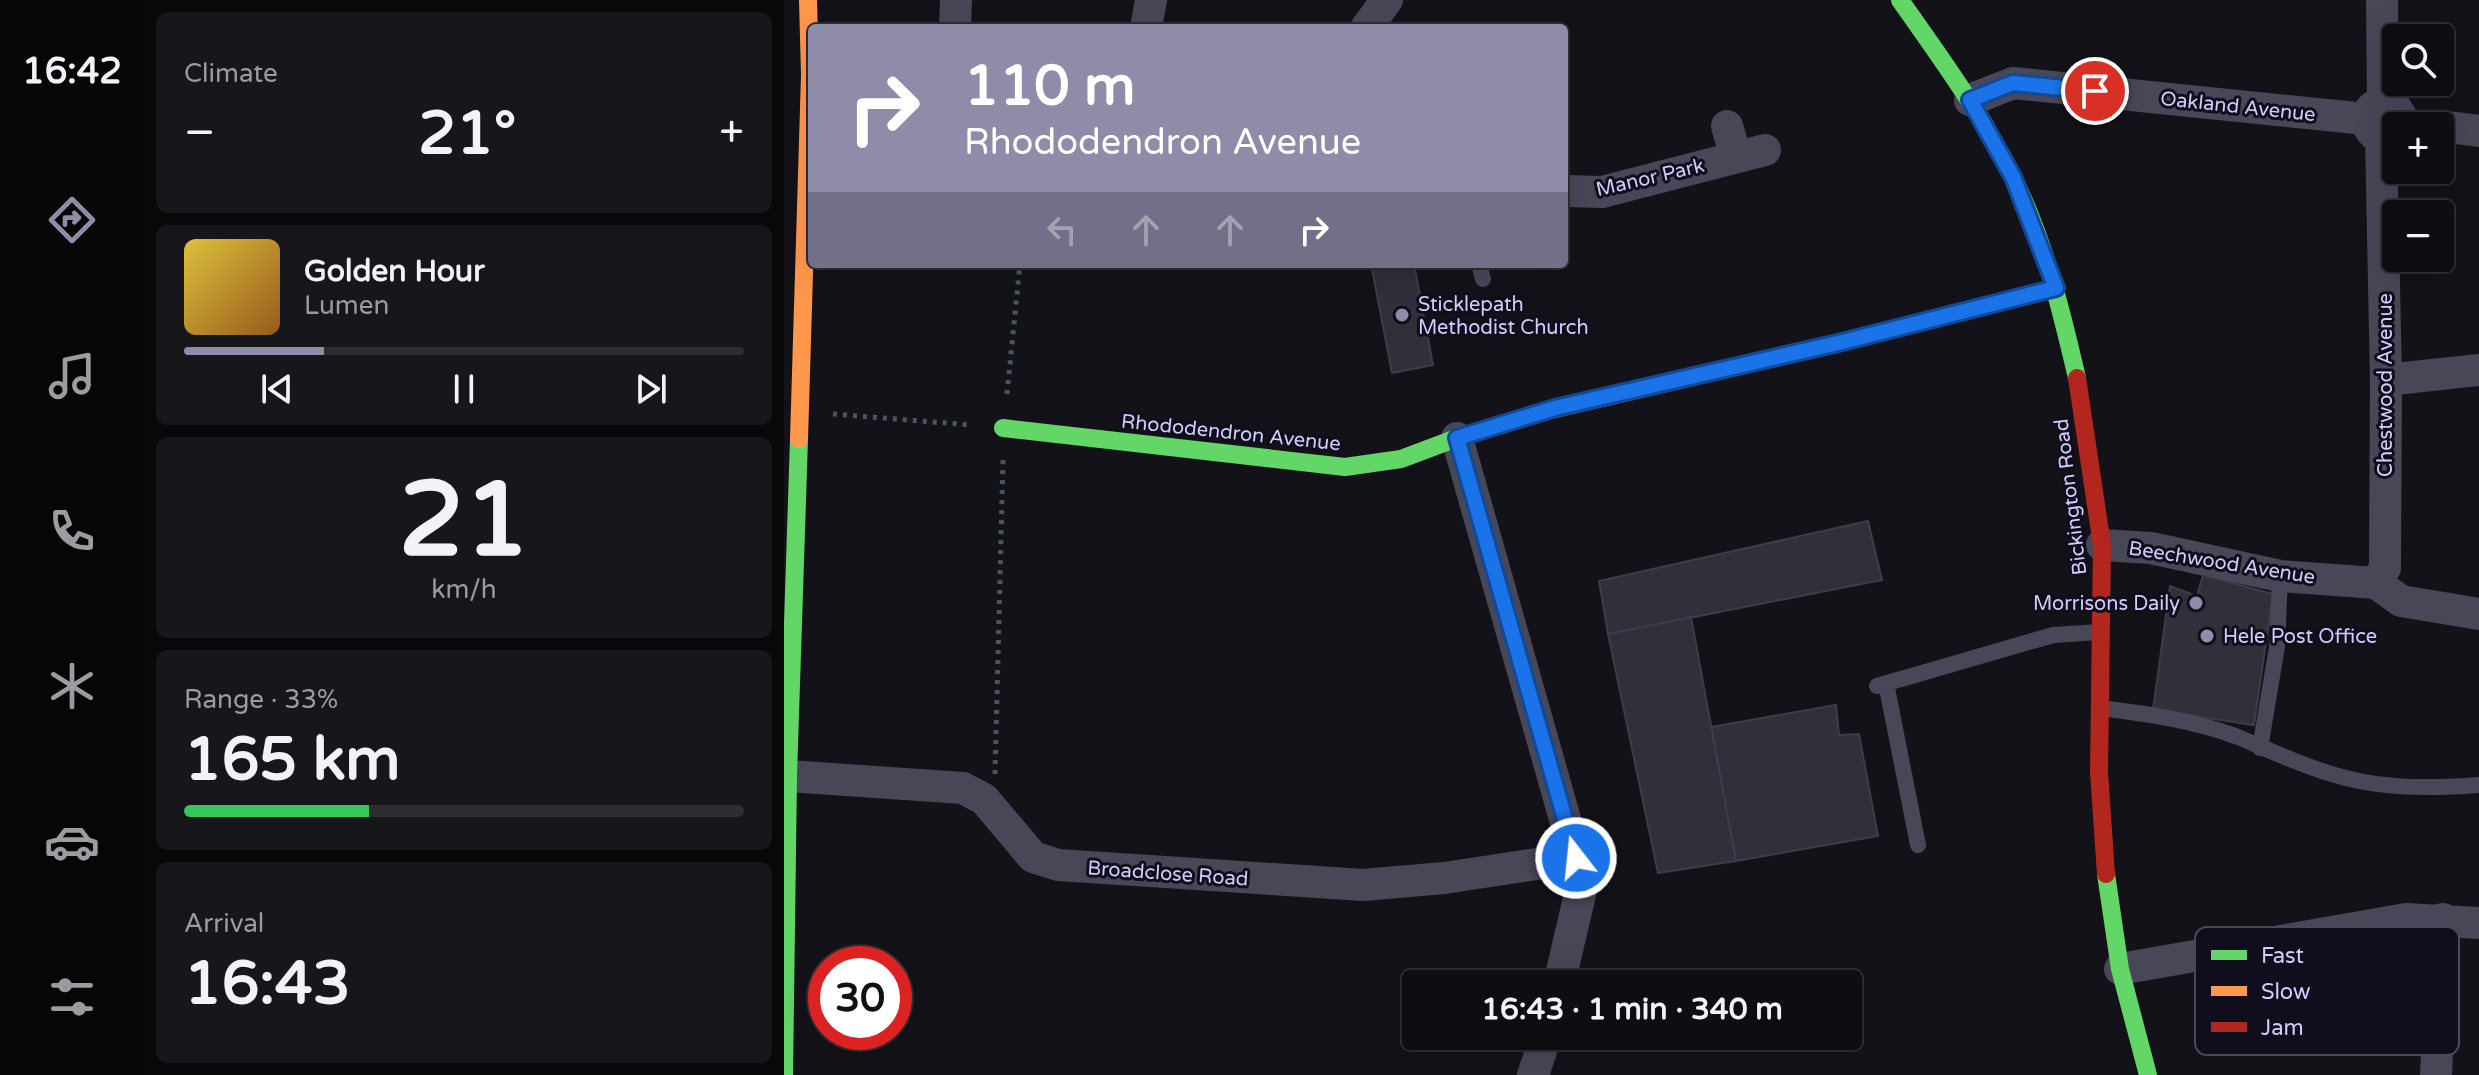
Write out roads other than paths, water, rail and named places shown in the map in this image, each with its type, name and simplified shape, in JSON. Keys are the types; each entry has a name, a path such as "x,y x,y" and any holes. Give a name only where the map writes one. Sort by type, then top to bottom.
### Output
{"street":[{"path":"808,0 809,24"},
{"path":"955,24 956,0"},
{"path":"1147,24 1151,0"},
{"path":"1369,24 1387,0"},
{"name":"Bickington Road","path":"1900,0 1970,100 2013,177 2056,288 2078,385 2102,545 2099,772 2107,882 2120,969 2148,1075"},
{"name":"Chestwood Avenue","path":"2382,0 2387,112"},
{"name":"Oakland Avenue","path":"1970,100 2013,83 2382,122"},
{"name":"Manor Park","path":"1568,191 1602,192 1751,154 1727,126"},
{"name":"Oakland Avenue","path":"2454,128 2479,131"},
{"path":"784,1075 788,776 808,159"},
{"name":"Chestwood Avenue","path":"2388,184 2385,568 2388,592"},
{"name":"Rhododendron Avenue","path":"1003,428 1345,467 1401,459 1555,408 1838,343 2056,288"},
{"path":"2386,380 2479,370"},
{"path":"1457,438 1576,858 1581,890 1562,970"},
{"name":"Beechwood Avenue","path":"2102,545 2151,548 2280,576 2388,592 2479,614"},
{"name":"Broadclose Road","path":"788,776 963,788 984,799 1033,857 1058,865 1363,885 1444,878 1576,858"},
{"path":"2360,927 2406,919 2479,923"},
{"path":"2443,919 2443,927"},
{"path":"2120,969 2195,956"},
{"path":"1533,1075 1541,1050"},
{"path":"2436,1075 2437,1055"}],"lane":[{"path":"2260,748 2277,647 2280,576"},
{"path":"1918,845 1882,684 2053,635 2102,632"},
{"path":"2099,708 2188,723 2237,737 2359,782 2430,788 2479,785"}],"place":[{"name":"Sticklepath Methodist Church","path":"1402,315"},
{"name":"Morrisons Daily","path":"2196,603"},
{"name":"Hele Post Office","path":"2207,636"}]}
